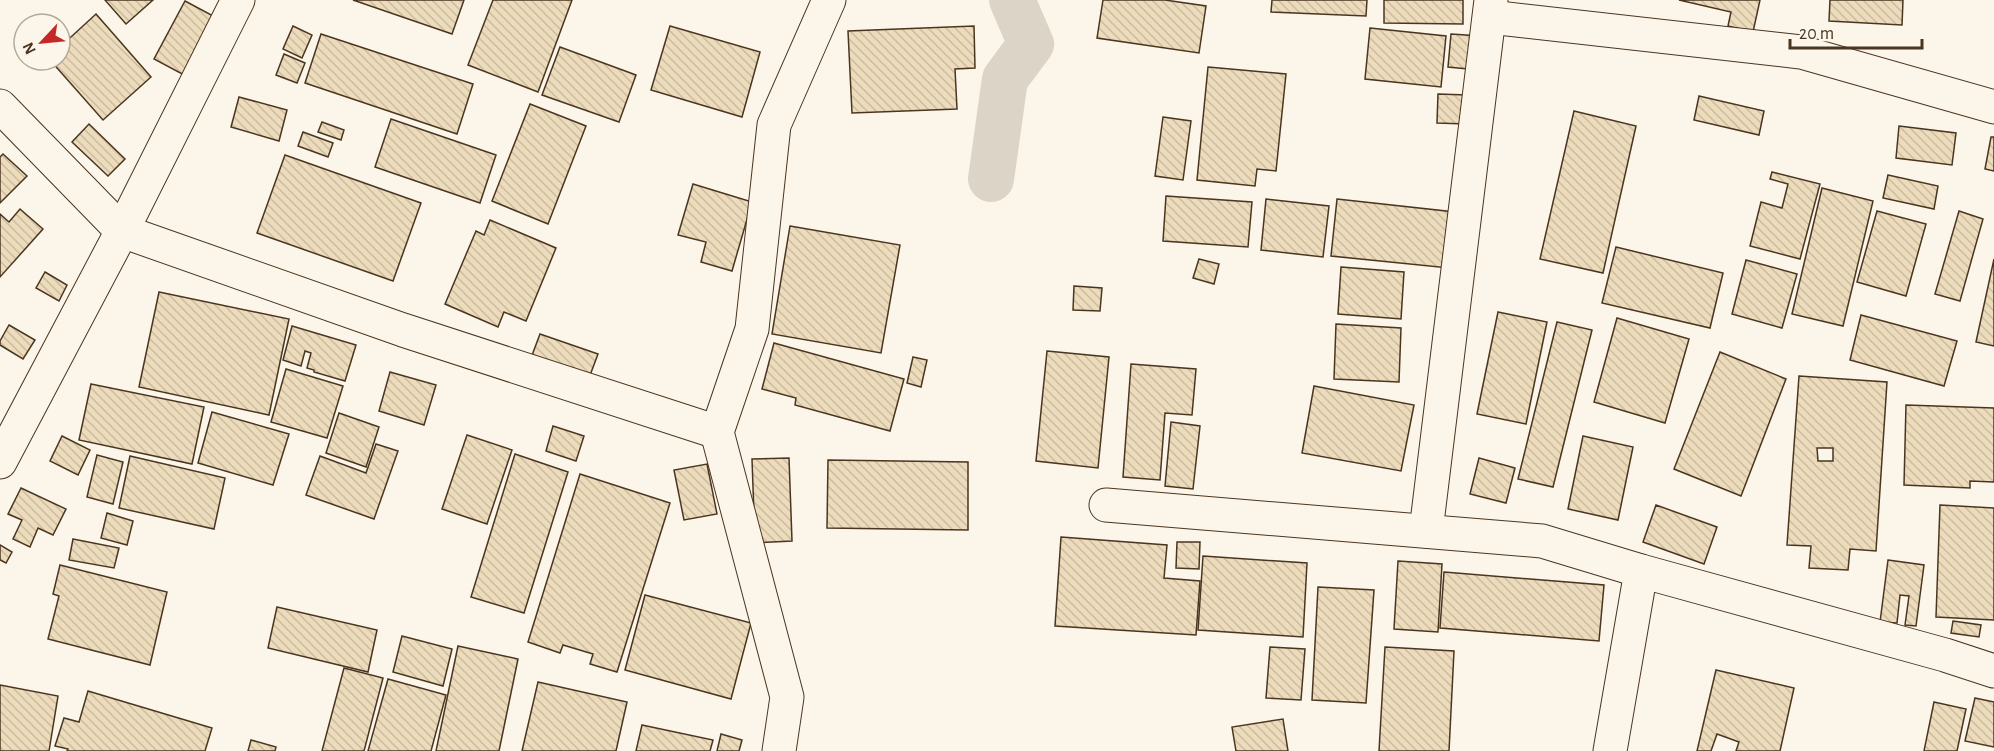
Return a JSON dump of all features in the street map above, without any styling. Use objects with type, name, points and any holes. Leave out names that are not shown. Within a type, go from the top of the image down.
[{"type":"street","points":[[0,462],[122,231],[238,0]]},
{"type":"street","points":[[779,751],[787,697],[717,432],[752,329],[774,125],[829,0]]},
{"type":"street","points":[[1426,531],[1491,8],[1801,52],[1994,107]]},
{"type":"street","points":[[0,105],[122,231],[403,330],[717,432]]},
{"type":"street","points":[[1106,505],[1542,541],[1641,571],[1945,655],[1994,671]]},
{"type":"street","points":[[1610,751],[1641,571]]},
{"type":"building","points":[[105,0],[153,0],[126,24]]},
{"type":"building","points":[[353,0],[464,0],[452,34]]},
{"type":"building","points":[[493,0],[572,0],[538,92],[468,65]]},
{"type":"building","points":[[1103,0],[1165,0],[1206,6],[1199,53],[1097,38]]},
{"type":"building","points":[[1272,0],[1367,0],[1366,16],[1271,12]]},
{"type":"building","points":[[1384,0],[1463,0],[1463,24],[1384,23]]},
{"type":"building","points":[[1679,0],[1760,0],[1753,32],[1728,26],[1731,12]]},
{"type":"building","points":[[1830,0],[1903,0],[1902,25],[1829,21]]},
{"type":"building","points":[[185,1],[217,18],[186,76],[154,59]]},
{"type":"building","points":[[96,14],[151,77],[103,120],[61,72],[72,72],[72,36]]},
{"type":"building","points":[[293,26],[312,35],[302,58],[283,49]]},
{"type":"building","points":[[670,26],[760,52],[742,117],[651,90]]},
{"type":"building","points":[[974,26],[975,68],[955,69],[957,109],[852,113],[848,31]]},
{"type":"building","points":[[1370,28],[1446,36],[1441,87],[1365,79]]},
{"type":"building","points":[[321,34],[473,84],[457,134],[305,83]]},
{"type":"building","points":[[1451,34],[1480,36],[1478,70],[1448,67]]},
{"type":"building","points":[[560,47],[636,75],[619,122],[542,95]]},
{"type":"building","points":[[284,54],[305,63],[297,83],[276,75]]},
{"type":"building","points":[[1208,67],[1286,74],[1276,171],[1257,169],[1255,186],[1197,180]]},
{"type":"building","points":[[1438,94],[1467,95],[1466,124],[1437,123]]},
{"type":"building","points":[[1699,96],[1764,111],[1759,135],[1694,120]]},
{"type":"building","points":[[239,97],[287,110],[279,141],[231,127]]},
{"type":"building","points":[[530,104],[586,126],[548,224],[492,201]]},
{"type":"building","points":[[1574,111],[1636,126],[1603,273],[1540,259]]},
{"type":"building","points":[[1163,117],[1191,121],[1183,180],[1155,176]]},
{"type":"building","points":[[391,119],[496,155],[480,203],[375,167]]},
{"type":"building","points":[[322,122],[344,130],[341,140],[318,132]]},
{"type":"building","points":[[89,124],[125,159],[108,176],[72,142]]},
{"type":"building","points":[[1899,126],[1956,133],[1952,165],[1896,158]]},
{"type":"building","points":[[303,132],[333,143],[328,157],[298,146]]},
{"type":"building","points":[[1991,137],[1994,137],[1994,171],[1985,169]]},
{"type":"building","points":[[3,154],[27,176],[0,203],[0,157]]},
{"type":"building","points":[[285,155],[421,203],[393,281],[257,233]]},
{"type":"building","points":[[1772,172],[1820,184],[1800,259],[1750,246],[1761,202],[1782,208],[1788,184],[1770,179]]},
{"type":"building","points":[[1888,175],[1938,186],[1934,209],[1883,198]]},
{"type":"building","points":[[693,184],[752,202],[732,271],[701,262],[706,242],[678,235]]},
{"type":"building","points":[[1822,188],[1873,201],[1843,326],[1792,314]]},
{"type":"building","points":[[1166,196],[1252,202],[1248,247],[1163,241]]},
{"type":"building","points":[[1266,199],[1329,206],[1323,257],[1261,250]]},
{"type":"building","points":[[1337,199],[1455,212],[1449,268],[1331,256]]},
{"type":"building","points":[[20,209],[43,229],[0,277],[0,214],[9,222]]},
{"type":"building","points":[[1877,211],[1926,224],[1906,296],[1857,282]]},
{"type":"building","points":[[1959,211],[1983,219],[1960,301],[1935,294]]},
{"type":"building","points":[[490,220],[556,248],[526,321],[504,312],[498,327],[445,304],[476,231],[484,235]]},
{"type":"building","points":[[790,226],[900,245],[881,353],[772,334]]},
{"type":"building","points":[[1616,247],[1723,273],[1710,328],[1602,303]]},
{"type":"building","points":[[1199,259],[1219,264],[1214,284],[1193,278]]},
{"type":"building","points":[[1994,259],[1994,346],[1976,342]]},
{"type":"building","points":[[1746,260],[1797,274],[1782,328],[1732,314]]},
{"type":"building","points":[[1341,267],[1404,272],[1401,319],[1338,314]]},
{"type":"building","points":[[45,272],[67,285],[59,301],[36,288]]},
{"type":"building","points":[[1074,286],[1102,288],[1100,311],[1073,310]]},
{"type":"building","points":[[159,292],[289,319],[269,415],[139,387]]},
{"type":"building","points":[[1498,312],[1547,322],[1526,424],[1477,414]]},
{"type":"building","points":[[1861,315],[1957,341],[1944,386],[1850,360]]},
{"type":"building","points":[[1617,318],[1689,339],[1665,423],[1594,402]]},
{"type":"building","points":[[1557,322],[1592,330],[1553,487],[1518,479]]},
{"type":"building","points":[[1336,324],[1401,328],[1399,382],[1334,379]]},
{"type":"building","points":[[9,325],[35,340],[23,359],[0,345]]},
{"type":"building","points":[[292,326],[356,345],[345,381],[307,368],[311,353],[305,351],[301,366],[283,360]]},
{"type":"building","points":[[540,334],[598,354],[589,378],[531,358]]},
{"type":"building","points":[[774,343],[904,379],[890,431],[795,405],[796,398],[762,389]]},
{"type":"building","points":[[1047,351],[1109,357],[1098,468],[1036,461]]},
{"type":"building","points":[[1720,352],[1786,379],[1741,496],[1674,469]]},
{"type":"building","points":[[913,357],[927,360],[921,387],[907,383]]},
{"type":"building","points":[[1131,364],[1196,369],[1192,415],[1165,413],[1160,480],[1123,477]]},
{"type":"building","points":[[286,369],[343,386],[327,438],[271,422]]},
{"type":"building","points":[[390,372],[436,385],[424,425],[379,411]]},
{"type":"building","points":[[1799,376],[1887,382],[1876,551],[1850,549],[1848,570],[1809,568],[1811,546],[1787,545]],"holes":[[[1817,448],[1833,448],[1833,461],[1818,461]]]},
{"type":"building","points":[[91,384],[204,407],[192,464],[79,440]]},
{"type":"building","points":[[1314,386],[1414,405],[1401,471],[1302,453]]},
{"type":"building","points":[[1906,405],[1994,408],[1994,482],[1970,481],[1970,488],[1904,485]]},
{"type":"building","points":[[212,412],[289,434],[273,485],[198,463]]},
{"type":"building","points":[[339,413],[379,427],[366,467],[326,453]]},
{"type":"building","points":[[1171,422],[1200,426],[1193,489],[1165,486]]},
{"type":"building","points":[[553,426],[584,436],[576,461],[546,451]]},
{"type":"building","points":[[467,435],[512,450],[487,524],[442,509]]},
{"type":"building","points":[[62,436],[90,450],[78,475],[50,461]]},
{"type":"building","points":[[1583,436],[1633,447],[1618,520],[1568,509]]},
{"type":"building","points":[[376,444],[398,451],[374,519],[306,495],[320,456],[366,473]]},
{"type":"building","points":[[515,454],[568,472],[524,613],[471,597]]},
{"type":"building","points":[[97,455],[123,462],[113,504],[87,497]]},
{"type":"building","points":[[130,456],[225,478],[214,529],[119,508]]},
{"type":"building","points":[[789,458],[792,541],[755,543],[752,459]]},
{"type":"building","points":[[1479,458],[1515,468],[1506,503],[1470,494]]},
{"type":"building","points":[[828,460],[968,462],[968,530],[827,528]]},
{"type":"building","points":[[707,464],[717,514],[684,520],[674,470]]},
{"type":"building","points":[[580,474],[670,503],[617,672],[590,664],[593,654],[563,645],[560,653],[528,642]]},
{"type":"building","points":[[21,488],[66,509],[53,535],[38,528],[30,547],[13,539],[22,520],[8,514]]},
{"type":"building","points":[[1656,505],[1717,527],[1704,564],[1643,542]]},
{"type":"building","points":[[1940,505],[1994,508],[1994,620],[1936,617]]},
{"type":"building","points":[[107,513],[133,521],[127,545],[101,538]]},
{"type":"building","points":[[1061,537],[1167,545],[1164,578],[1200,581],[1196,635],[1055,626]]},
{"type":"building","points":[[73,539],[119,548],[114,568],[69,560]]},
{"type":"building","points":[[1177,542],[1200,542],[1199,569],[1176,568]]},
{"type":"building","points":[[0,545],[12,552],[6,563],[0,560]]},
{"type":"building","points":[[1203,556],[1307,563],[1303,637],[1198,630]]},
{"type":"building","points":[[1888,560],[1924,565],[1916,626],[1905,625],[1909,596],[1900,595],[1897,623],[1880,622]]},
{"type":"building","points":[[1398,561],[1442,564],[1438,632],[1394,629]]},
{"type":"building","points":[[60,565],[167,592],[150,665],[48,639],[59,596],[53,594]]},
{"type":"building","points":[[1444,572],[1604,585],[1599,641],[1440,628]]},
{"type":"building","points":[[1318,587],[1374,590],[1366,703],[1312,700]]},
{"type":"building","points":[[645,595],[751,623],[731,699],[625,670]]},
{"type":"building","points":[[277,607],[377,630],[368,672],[268,648]]},
{"type":"building","points":[[1953,621],[1981,625],[1979,637],[1951,633]]},
{"type":"building","points":[[402,636],[452,649],[443,686],[393,672]]},
{"type":"building","points":[[458,646],[518,659],[499,751],[436,751]]},
{"type":"building","points":[[1270,647],[1305,649],[1301,700],[1266,698]]},
{"type":"building","points":[[1385,647],[1454,651],[1449,751],[1379,751]]},
{"type":"building","points":[[344,668],[383,678],[364,751],[322,751]]},
{"type":"building","points":[[1716,670],[1794,688],[1780,751],[1736,751],[1739,742],[1717,734],[1711,751],[1697,751]]},
{"type":"building","points":[[388,679],[446,695],[431,751],[368,751]]},
{"type":"building","points":[[538,682],[627,702],[616,751],[522,751]]},
{"type":"building","points":[[0,685],[58,696],[49,751],[0,751]]},
{"type":"building","points":[[88,691],[212,728],[205,751],[67,751],[68,749],[55,746],[64,718],[79,722]]},
{"type":"building","points":[[1975,698],[1994,702],[1994,747],[1965,741]]},
{"type":"building","points":[[1934,702],[1966,709],[1957,751],[1924,751]]},
{"type":"building","points":[[1283,719],[1288,751],[1236,751],[1232,727]]},
{"type":"building","points":[[642,725],[713,740],[710,751],[636,751]]},
{"type":"building","points":[[721,734],[742,740],[739,751],[717,751]]},
{"type":"building","points":[[251,740],[276,747],[275,751],[248,751]]},
{"type":"waterway","points":[[991,179],[1005,79],[1031,44],[1012,0]]}]
